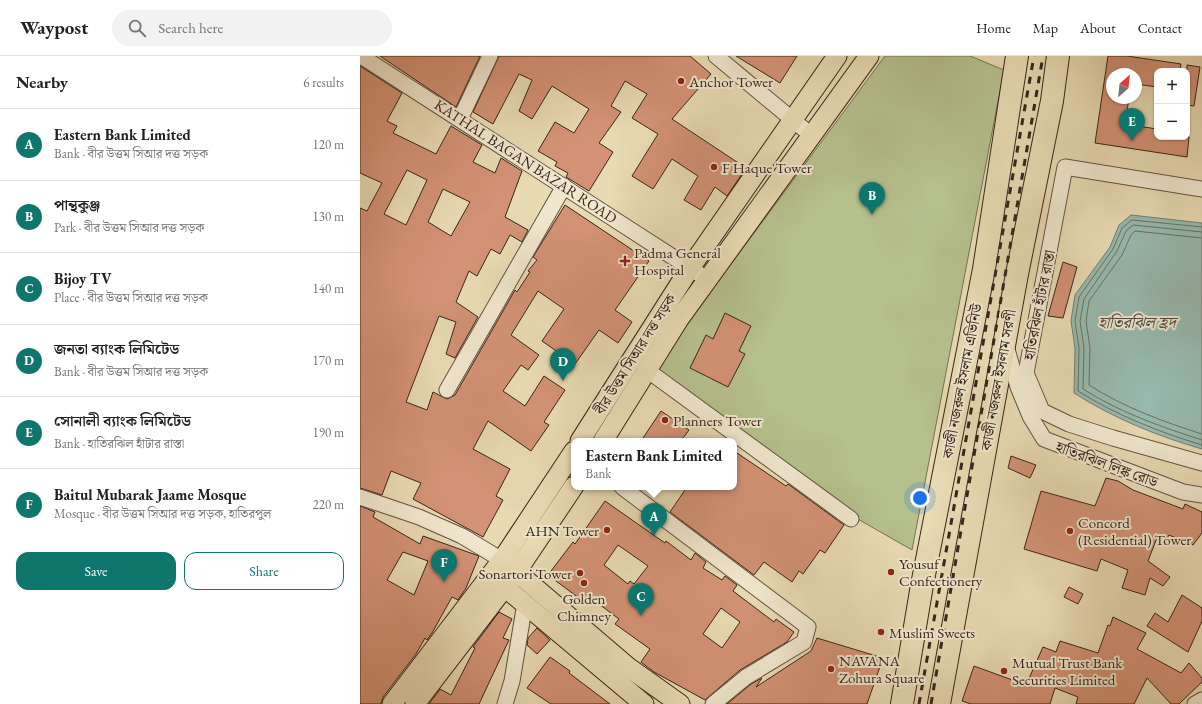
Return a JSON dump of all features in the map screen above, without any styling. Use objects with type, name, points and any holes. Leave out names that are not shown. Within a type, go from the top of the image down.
[{"type":"highway","name":"কাজী নজরুল ইসলাম এভিনিউ","points":[[902,704],[922,585],[984,269],[1017,56]]},
{"type":"highway","name":"কাজী নজরুল ইসলাম সরণী","points":[[939,704],[1017,274],[1052,101],[1058,56]]},
{"type":"main road","name":"বীর উত্তম সিআর দত্ত সড়ক","points":[[582,438],[690,268],[837,56]]},
{"type":"main road","name":"বীর উত্তম সিআর দত্ত সড়ক","points":[[605,438],[679,319],[869,56]]},
{"type":"main road","points":[[415,704],[509,565],[571,456]]},
{"type":"main road","points":[[509,565],[571,490]]},
{"type":"main road","points":[[509,565],[628,667],[680,704]]},
{"type":"main road","points":[[498,581],[644,704]]},
{"type":"main road","points":[[392,704],[498,581]]},
{"type":"street","name":"KATHAL BAGAN BAZAR ROAD","points":[[361,56],[690,268]]},
{"type":"street","points":[[460,119],[490,56]]},
{"type":"street","points":[[716,56],[811,135]]},
{"type":"street","name":"হাতিরঝিল হাঁটার রাস্তা","points":[[1202,189],[1065,167],[1026,373],[1042,411],[1069,424],[1202,463]]},
{"type":"street","points":[[447,390],[564,186]]},
{"type":"street","points":[[690,268],[707,279]]},
{"type":"street","name":"হাতিরঝিল লিঙ্ক রোড","points":[[1005,343],[1018,387],[1030,416],[1044,439],[1183,492],[1202,495]]},
{"type":"street","points":[[647,370],[851,519]]},
{"type":"street","points":[[626,490],[808,627],[804,642],[746,677],[712,704]]},
{"type":"street","points":[[360,497],[419,517],[462,536],[509,565]]},
{"type":"street","points":[[505,704],[512,680],[525,603]]},
{"type":"street","points":[[1195,704],[1202,700]]},
{"type":"green space","points":[[885,56],[970,56],[1004,70],[912,550],[821,498],[737,442],[737,438],[732,438],[672,398],[660,386],[654,376],[660,360]]},
{"type":"water","name":"হাতিরঝিল হ্রদ","points":[[1131,215],[1202,223],[1202,449],[1136,426],[1074,393],[1075,348],[1071,321],[1075,295],[1110,247],[1119,225]]},
{"type":"building","points":[[380,56],[480,56],[456,107]]},
{"type":"building","points":[[499,56],[690,56],[711,74],[672,119],[746,168],[727,196],[715,187],[701,210],[684,200],[698,176],[672,159],[653,189],[632,176],[658,134],[632,118],[647,94],[625,81],[611,106],[621,112],[599,143],[613,152],[589,191],[566,177],[568,173],[555,166],[557,162],[538,151],[555,122],[574,133],[589,109],[552,86],[532,119],[519,111],[532,80],[519,74],[493,124],[473,112]]},
{"type":"building","points":[[736,56],[797,56],[780,83]]},
{"type":"building","points":[[1108,56],[1127,56],[1181,64],[1180,68],[1154,68],[1154,87],[1142,85],[1142,68],[1106,68]]},
{"type":"building","points":[[1187,65],[1200,67],[1194,106],[1190,105],[1190,68],[1187,68]]},
{"type":"building","points":[[360,66],[402,93],[387,121],[397,126],[393,133],[436,154],[451,126],[482,145],[473,162],[495,173],[501,158],[522,171],[505,217],[528,230],[522,242],[510,235],[500,254],[491,249],[477,276],[469,271],[456,302],[478,317],[455,358],[446,354],[456,322],[439,316],[406,402],[427,410],[433,392],[447,399],[455,395],[515,290],[517,292],[530,272],[528,271],[537,260],[533,257],[565,205],[649,261],[615,310],[632,322],[618,343],[599,330],[575,364],[542,341],[564,309],[538,291],[511,335],[539,355],[528,370],[521,365],[503,391],[525,406],[544,376],[565,390],[544,422],[549,425],[531,451],[488,421],[473,449],[510,469],[496,496],[503,500],[483,537],[413,499],[421,483],[391,471],[382,495],[360,488],[360,208],[367,211],[382,183],[360,173]],"holes":[[[407,170],[427,180],[406,225],[384,214]],[[443,189],[470,202],[451,236],[428,222]]]},
{"type":"building","points":[[1106,69],[1106,104],[1128,104],[1125,124],[1154,129],[1154,140],[1189,140],[1187,157],[1095,143]]},
{"type":"building","points":[[1063,262],[1077,267],[1063,318],[1048,316]]},
{"type":"building","points":[[725,313],[751,326],[739,351],[745,354],[728,387],[690,368],[706,335],[713,339]]},
{"type":"building","name":"Planners Tower","points":[[661,411],[689,430],[683,438],[643,438]]},
{"type":"building","points":[[737,453],[786,486],[788,484],[844,525],[825,553],[820,550],[803,574],[799,571],[792,582],[764,562],[754,575],[670,512],[685,490],[737,490]]},
{"type":"building","points":[[1011,456],[1036,465],[1030,478],[1008,468]]},
{"type":"building","points":[[1106,478],[1118,481],[1133,490],[1183,509],[1185,504],[1202,512],[1202,533],[1193,545],[1169,535],[1167,538],[1158,535],[1148,561],[1170,577],[1163,586],[1150,578],[1145,595],[1122,588],[1128,570],[1101,559],[1097,571],[1024,549],[1041,491],[1095,506]]},
{"type":"building","points":[[605,501],[665,543],[666,541],[691,560],[695,553],[706,562],[703,568],[722,580],[725,576],[737,585],[733,591],[774,622],[776,619],[794,632],[787,642],[740,670],[705,700],[654,672],[641,662],[650,649],[615,624],[619,619],[591,598],[587,604],[548,575],[573,542],[575,544]],"holes":[[[618,545],[648,566],[634,584],[630,581],[628,584],[604,565]],[[721,608],[740,622],[722,648],[703,634]]]},
{"type":"building","points":[[360,506],[375,512],[373,517],[420,544],[423,536],[479,556],[466,588],[458,600],[452,597],[432,633],[427,640],[425,638],[416,654],[383,697],[381,704],[360,704]],"holes":[[[403,552],[428,561],[414,595],[387,580]]]},
{"type":"building","points":[[1069,587],[1083,594],[1078,604],[1064,597]]},
{"type":"building","points":[[1182,595],[1202,608],[1202,621],[1188,652],[1147,626],[1155,613],[1168,622]]},
{"type":"building","points":[[499,612],[512,619],[503,638],[509,640],[479,704],[429,704],[440,689],[451,695],[475,648],[473,647]]},
{"type":"building","points":[[1113,617],[1146,633],[1137,649],[1181,673],[1189,663],[1202,678],[1202,682],[1179,704],[1171,704],[1147,678],[1134,704],[1076,704],[1078,697],[1055,688],[1050,704],[971,704],[962,701],[974,666],[1026,685],[1043,647],[1056,652],[1060,641],[1098,653],[1108,625],[1110,626]]},
{"type":"building","points":[[537,628],[550,640],[537,654],[527,645],[528,638]]},
{"type":"building","name":"NAVANA Zohura Square","points":[[817,638],[883,658],[867,704],[727,704],[751,684],[762,678],[756,687],[811,651]]},
{"type":"building","points":[[550,657],[570,671],[569,673],[610,704],[551,704],[527,688]]},
{"type":"railway","points":[[919,704],[1034,56]]},
{"type":"railway","points":[[931,704],[1043,56]]},
{"type":"place","name":"Anchor Tower","points":[[681,81]]},
{"type":"place","name":"সোনালী ব্যাংক লিমিটেড","points":[[1132,141]]},
{"type":"place","name":"F Haque Tower","points":[[714,167]]},
{"type":"place","name":"পান্থকুঞ্জ","points":[[872,215]]},
{"type":"place","name":"Padma General Hospital","points":[[625,261]]},
{"type":"place","name":"জনতা ব্যাংক লিমিটেড","points":[[563,381]]},
{"type":"place","name":"Planners Tower","points":[[665,420]]},
{"type":"place","name":"AHN Tower","points":[[607,530]]},
{"type":"place","name":"Concord (Residential) Tower","points":[[1070,531]]},
{"type":"place","name":"Eastern Bank Limited","points":[[654,536]]},
{"type":"place","name":"Yousuf Confectionery","points":[[891,572]]},
{"type":"place","name":"Sonartori Tower","points":[[580,573]]},
{"type":"place","name":"Baitul Mubarak Jaame Mosque","points":[[444,582]]},
{"type":"place","name":"Golden Chimney","points":[[584,583]]},
{"type":"place","name":"Bijoy TV","points":[[641,616]]},
{"type":"place","name":"Muslim Sweets","points":[[881,632]]},
{"type":"place","name":"NAVANA Zohura Square","points":[[831,669]]},
{"type":"place","name":"Mutual Trust Bank Securities Limited","points":[[1004,671]]}]
